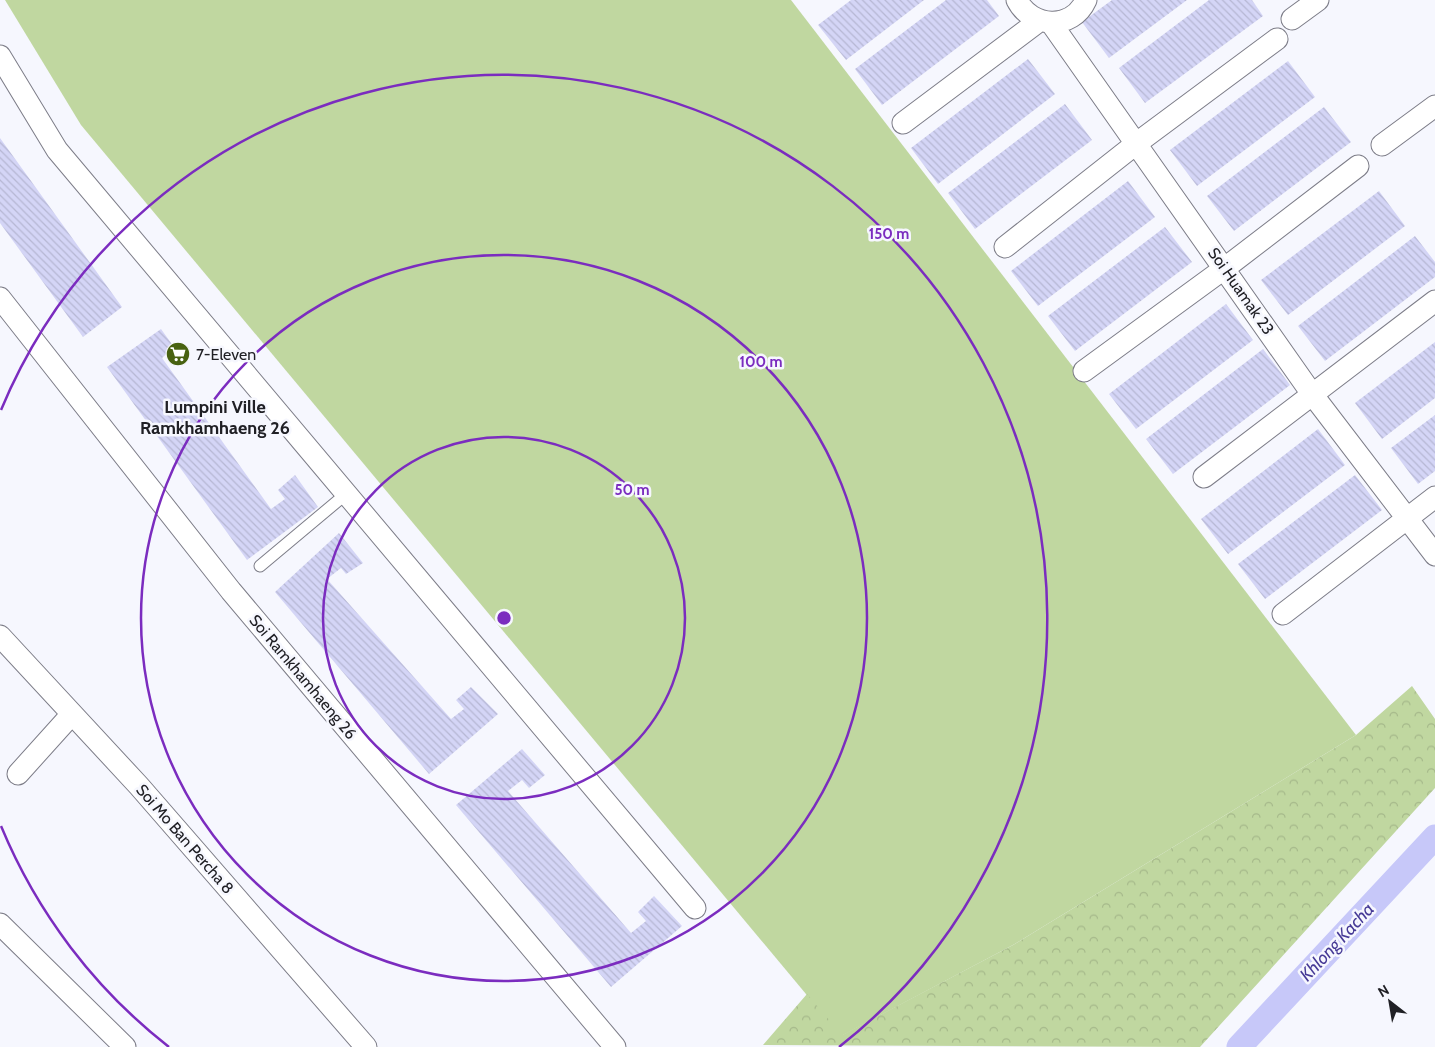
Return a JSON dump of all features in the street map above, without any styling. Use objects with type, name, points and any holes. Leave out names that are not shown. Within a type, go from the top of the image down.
[{"type":"street","name":"Soi Huamak 23","points":[[1017,0],[1029,16],[1045,22],[1137,143],[1312,394],[1435,556]]},
{"type":"street","points":[[902,123],[1045,22],[1063,21],[1074,15],[1086,0]]},
{"type":"street","points":[[1292,19],[1318,0]]},
{"type":"street","points":[[1005,247],[1137,143],[1278,39]]},
{"type":"street","points":[[0,56],[57,150],[695,908]]},
{"type":"street","points":[[1382,145],[1435,106]]},
{"type":"street","points":[[1084,372],[1225,268],[1358,166]]},
{"type":"street","name":"Soi Ramkhamhaeng 26","points":[[0,298],[231,591],[616,1047]]},
{"type":"street","points":[[1204,477],[1435,301]]},
{"type":"street","points":[[1283,614],[1435,497]]},
{"type":"street","name":"Soi Mo Ban Percha 8","points":[[0,636],[139,786],[366,1047]]},
{"type":"street","points":[[18,774],[72,714]]},
{"type":"street","points":[[0,924],[125,1047]]},
{"type":"lane","points":[[260,566],[346,494]]},
{"type":"green space","points":[[5,0],[791,0],[1356,735],[1013,945],[841,1036],[81,125]]},
{"type":"green space","points":[[1412,686],[1435,719],[1435,788],[1200,1047],[763,1045],[807,994],[842,1035],[1013,945],[1356,735]]},
{"type":"building","points":[[851,0],[924,0],[846,60],[818,25]]},
{"type":"building","points":[[946,0],[987,0],[999,16],[882,105],[855,69]]},
{"type":"building","points":[[1112,0],[1187,0],[1109,58],[1082,22]]},
{"type":"building","points":[[1209,0],[1252,0],[1263,16],[1145,103],[1119,68]]},
{"type":"building","points":[[1028,59],[1055,94],[938,184],[911,148]]},
{"type":"building","points":[[1288,61],[1315,97],[1197,186],[1170,150]]},
{"type":"building","points":[[1065,104],[1092,140],[975,229],[948,193]]},
{"type":"building","points":[[1324,107],[1351,142],[1234,231],[1207,196]]},
{"type":"building","points":[[0,138],[122,307],[83,337],[0,223]]},
{"type":"building","points":[[1128,181],[1155,217],[1038,306],[1011,271]]},
{"type":"building","points":[[1379,191],[1405,226],[1288,315],[1261,280]]},
{"type":"building","points":[[1165,227],[1192,262],[1075,351],[1048,316]]},
{"type":"building","points":[[1415,236],[1435,262],[1435,277],[1325,361],[1298,326]]},
{"type":"building","points":[[1226,304],[1253,340],[1136,429],[1109,394]]},
{"type":"building","points":[[161,329],[174,347],[162,358],[271,509],[285,499],[278,490],[295,475],[318,507],[247,560],[107,367]]},
{"type":"building","points":[[1435,342],[1435,398],[1382,439],[1355,403]]},
{"type":"building","points":[[1263,349],[1290,385],[1173,474],[1146,439]]},
{"type":"building","points":[[1435,415],[1435,471],[1418,484],[1391,448]]},
{"type":"building","points":[[1318,429],[1345,465],[1228,554],[1201,519]]},
{"type":"building","points":[[1355,475],[1382,510],[1265,599],[1238,564]]},
{"type":"building","points":[[339,533],[363,563],[346,574],[341,568],[327,579],[451,719],[464,709],[456,700],[471,687],[498,714],[429,774],[275,592]]},
{"type":"building","points":[[522,749],[545,775],[529,788],[522,780],[508,791],[631,933],[646,921],[638,912],[654,896],[682,926],[611,987],[456,805]]},
{"type":"waterway","name":"Khlong Kacha","points":[[1239,1047],[1435,837]]},
{"type":"place","name":"7-Eleven","points":[[178,354]]},
{"type":"district","name":"Lumpini Ville Ramkhamhaeng 26","points":[[215,417]]}]
